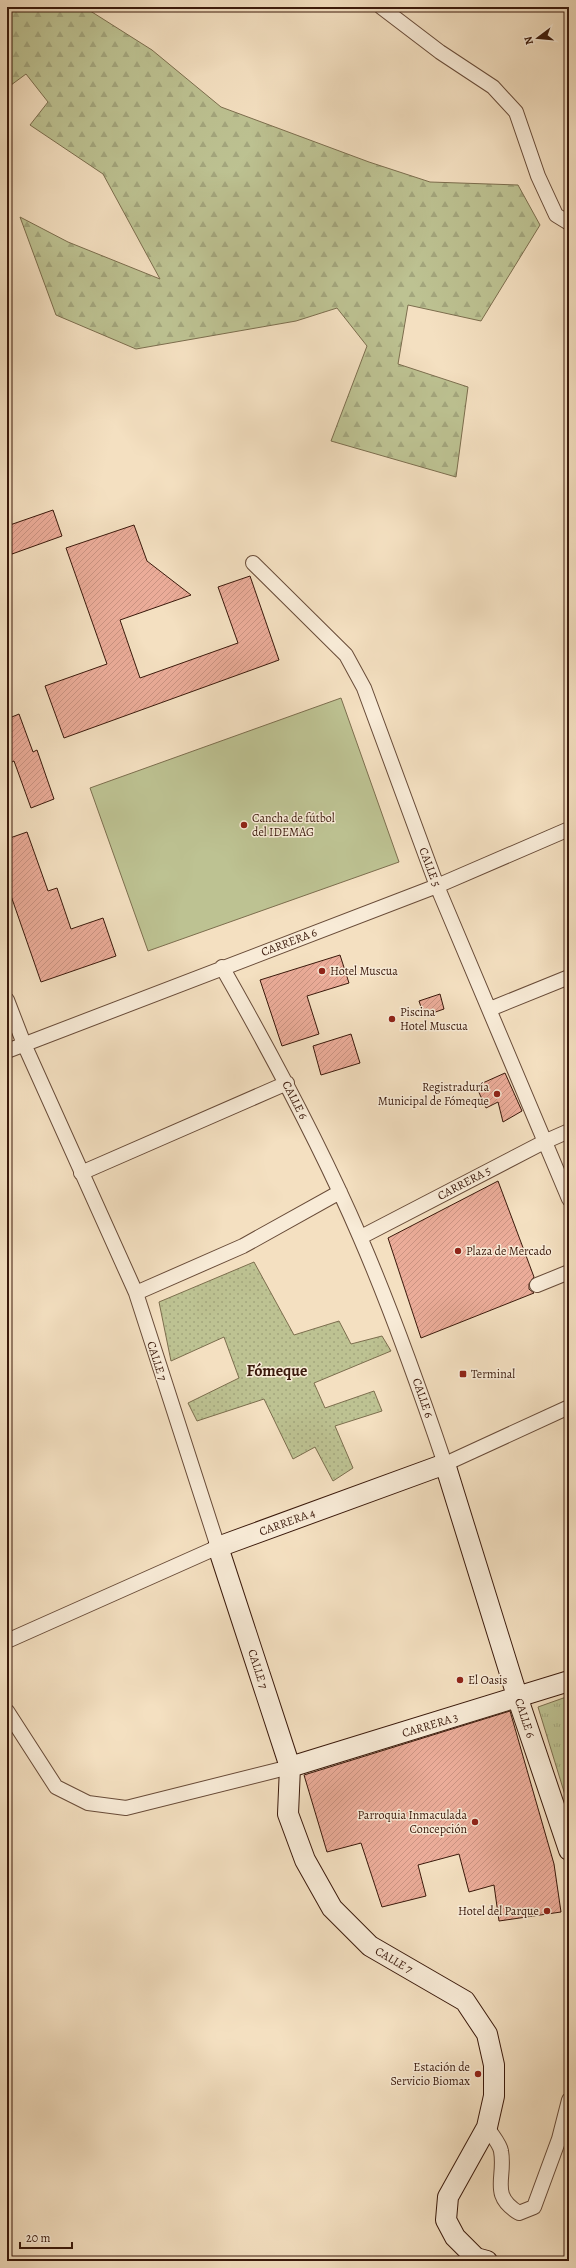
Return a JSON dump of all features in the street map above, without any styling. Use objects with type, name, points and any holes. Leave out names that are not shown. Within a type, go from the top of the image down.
[{"type":"street","points":[[381,7],[440,52],[493,87],[516,112],[538,176],[556,215],[569,223]]},
{"type":"street","name":"CALLE 5","points":[[253,563],[346,655],[364,688],[437,886],[569,1199]]},
{"type":"street","name":"CARRERA 6","points":[[7,1051],[222,967],[437,886],[569,829]]},
{"type":"street","name":"CALLE 6","points":[[222,967],[287,1083],[340,1192],[361,1237],[406,1349],[445,1464],[518,1699],[569,1850]]},
{"type":"street","points":[[490,1009],[569,977]]},
{"type":"street","name":"CALLE 7","points":[[7,1000],[24,1044],[136,1293],[290,1767],[288,1814],[305,1860],[332,1908],[370,1946],[465,2001],[487,2034],[494,2073],[494,2096],[487,2127],[448,2197],[446,2220],[455,2236],[476,2258],[487,2261]]},
{"type":"street","points":[[82,1173],[287,1083]]},
{"type":"street","name":"CARRERA 5","points":[[361,1237],[544,1142],[569,1131]]},
{"type":"street","points":[[136,1293],[243,1246],[340,1192]]},
{"type":"street","points":[[537,1286],[569,1272]]},
{"type":"street","name":"CARRERA 4","points":[[7,1641],[218,1548],[445,1464],[569,1407]]},
{"type":"street","name":"CARRERA 3","points":[[290,1767],[518,1699],[569,1682]]},
{"type":"street","points":[[7,1711],[56,1787],[88,1803],[126,1808],[290,1767]]},
{"type":"street","points":[[487,2127],[501,2151],[500,2187],[502,2197],[509,2207],[519,2213],[534,2207],[564,2138],[569,2100]]},
{"type":"green space","points":[[7,7],[84,7],[152,50],[221,107],[369,162],[430,182],[518,185],[540,225],[481,321],[408,305],[398,364],[468,387],[456,477],[331,441],[367,346],[337,308],[296,321],[136,349],[56,315],[20,217],[68,242],[160,279],[103,174],[30,125],[48,102],[26,74],[7,88]]},
{"type":"green space","name":"Cancha de fútbol del IDEMAG","points":[[341,698],[399,862],[148,951],[90,788]]},
{"type":"green space","points":[[254,1262],[294,1335],[339,1321],[351,1344],[382,1336],[391,1351],[314,1383],[325,1408],[374,1391],[382,1411],[335,1426],[353,1468],[333,1481],[315,1447],[293,1459],[264,1399],[197,1421],[188,1403],[239,1378],[224,1337],[171,1361],[159,1302]]},
{"type":"green space","points":[[569,1696],[569,1808],[538,1707]]},
{"type":"building","points":[[53,510],[62,536],[12,554],[7,541],[7,526]]},
{"type":"building","points":[[134,525],[147,561],[191,595],[120,620],[140,678],[238,643],[218,587],[250,576],[279,660],[64,738],[45,686],[107,664],[66,548]]},
{"type":"building","points":[[19,714],[33,752],[37,750],[54,799],[31,808],[14,761],[10,763],[7,755],[7,719]]},
{"type":"building","points":[[27,832],[48,891],[57,888],[71,929],[103,918],[116,956],[41,982],[10,893],[7,894],[7,839]]},
{"type":"building","points":[[340,955],[349,983],[307,996],[319,1034],[282,1046],[260,980]]},
{"type":"building","points":[[440,994],[444,1009],[424,1016],[419,1001]]},
{"type":"building","points":[[351,1034],[360,1063],[321,1075],[313,1046]]},
{"type":"building","name":"Registraduría Municipal de Fómeque","points":[[505,1073],[522,1111],[503,1122],[498,1102],[486,1108],[476,1086]]},
{"type":"building","name":"Plaza de Mercado","points":[[498,1181],[534,1277],[529,1284],[529,1289],[534,1293],[421,1338],[388,1238]]},
{"type":"building","points":[[510,1711],[554,1864],[561,1912],[499,1921],[494,1885],[469,1892],[459,1854],[418,1865],[426,1896],[382,1907],[361,1843],[327,1852],[304,1775]]},
{"type":"place","name":"Cancha de fútbol del IDEMAG","points":[[244,825]]},
{"type":"place","name":"Hotel Muscua","points":[[322,971]]},
{"type":"place","name":"Piscina Hotel Muscua","points":[[392,1019]]},
{"type":"place","name":"Registraduría Municipal de Fómeque","points":[[497,1094]]},
{"type":"place","name":"Plaza de Mercado","points":[[458,1251]]},
{"type":"place","name":"Terminal","points":[[463,1374]]},
{"type":"place","name":"El Oasis","points":[[460,1680]]},
{"type":"place","name":"Parroquia Inmaculada Concepción","points":[[475,1822]]},
{"type":"place","name":"Hotel del Parque","points":[[547,1911]]},
{"type":"place","name":"Estación de Servicio Biomax","points":[[478,2074]]},
{"type":"district","name":"Fómeque","points":[[277,1370]]}]
